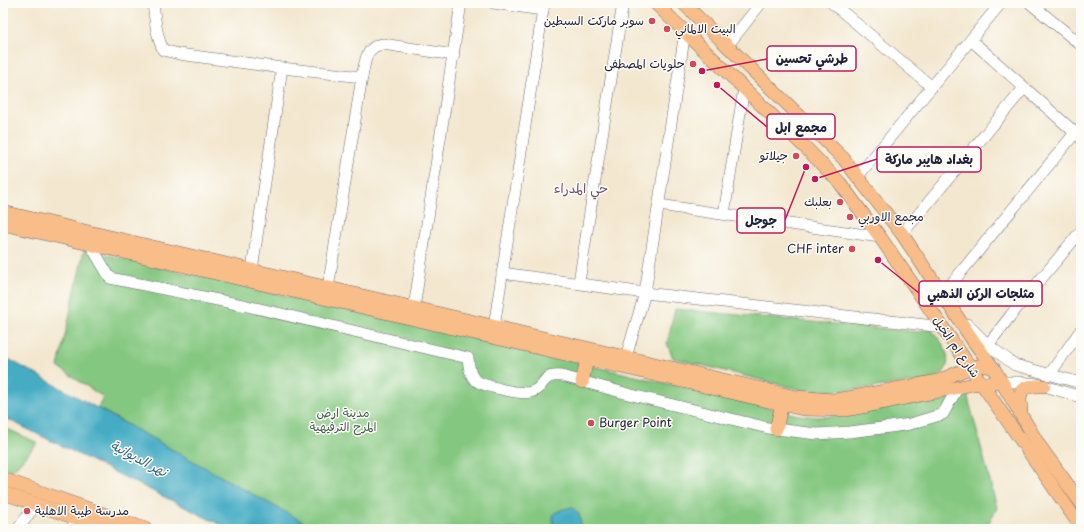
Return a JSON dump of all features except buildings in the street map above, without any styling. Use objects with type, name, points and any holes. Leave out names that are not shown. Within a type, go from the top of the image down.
[{"type":"main road","name":"شارع ام الخيل","points":[[655,3],[832,175],[880,237],[1081,527]]},
{"type":"main road","name":"شارع ام الخيل","points":[[683,3],[815,130],[843,158],[858,176],[902,234],[974,342],[994,368],[1039,445],[1081,503]]},
{"type":"main road","points":[[3,212],[780,394],[833,400],[927,384],[944,379],[971,367],[984,365],[994,368]]},
{"type":"main road","points":[[3,224],[782,404],[817,410],[845,410],[962,386],[1002,382]]},
{"type":"main road","points":[[944,379],[949,375],[955,362],[956,352],[953,342]]},
{"type":"main road","points":[[582,382],[587,358]]},
{"type":"main road","points":[[1022,417],[1020,399],[1024,387],[1047,380]]},
{"type":"main road","points":[[962,386],[979,390],[990,397]]},
{"type":"main road","points":[[776,429],[782,404]]},
{"type":"main road","points":[[3,479],[146,529]]},
{"type":"main road","points":[[3,493],[36,504],[74,524],[108,529]]},
{"type":"street","points":[[153,3],[159,42],[163,50],[179,54],[282,68],[362,77]]},
{"type":"street","points":[[414,308],[461,3]]},
{"type":"street","points":[[493,3],[544,6],[494,327]]},
{"type":"street","points":[[580,282],[623,3]]},
{"type":"street","points":[[727,46],[761,3]]},
{"type":"street","points":[[832,3],[932,87]]},
{"type":"street","points":[[1030,3],[1081,45]]},
{"type":"street","points":[[858,176],[970,40],[996,5]]},
{"type":"street","points":[[626,357],[645,293],[685,32]]},
{"type":"street","points":[[943,294],[1078,135],[970,40]]},
{"type":"street","points":[[328,288],[366,56],[371,48],[378,44],[454,54]]},
{"type":"street","points":[[252,270],[282,68]]},
{"type":"street","points":[[724,214],[744,88]]},
{"type":"street","points":[[902,234],[1024,88]]},
{"type":"street","points":[[659,205],[880,237]]},
{"type":"street","points":[[988,345],[1081,231]]},
{"type":"street","points":[[90,244],[110,278],[247,306],[468,358],[469,370],[474,378],[481,383],[526,393],[537,389],[545,379],[551,375],[562,376],[632,395],[776,429],[817,434],[849,432],[910,424],[943,414],[962,386]]},
{"type":"street","points":[[502,273],[580,282],[645,293],[943,327]]},
{"type":"street","points":[[952,309],[988,345],[1015,365],[1081,397]]},
{"type":"street","points":[[1047,380],[1081,330]]},
{"type":"street","points":[[1002,382],[1047,380],[1081,384]]},
{"type":"street","points":[[18,529],[36,504]]},
{"type":"green space","name":"مدينة ارض المرح الترفيهية","points":[[84,250],[581,363],[798,415],[817,417],[838,416],[966,390],[997,508],[985,529],[314,529],[98,408],[103,397],[58,367]]},
{"type":"green space","points":[[675,309],[919,332],[929,327],[944,346],[948,358],[947,364],[944,372],[939,376],[923,382],[847,390],[822,391],[797,389],[673,358],[667,343]]},
{"type":"green space","points":[[3,427],[38,443],[12,471],[3,468]]},
{"type":"water","name":"نهر الديوانية","points":[[3,356],[316,529],[229,529],[3,417]]},
{"type":"water","points":[[572,507],[579,514],[581,524],[578,529],[555,529],[553,527],[553,514],[563,509]]},
{"type":"place","name":"سوبر ماركت السبطين","points":[[652,21]]},
{"type":"place","name":"البيت الالماني","points":[[667,29]]},
{"type":"place","name":"حلويات المصطفى","points":[[693,64]]},
{"type":"place","name":"طرشي تحسين","points":[[702,71]]},
{"type":"place","name":"مجمع ابل","points":[[717,85]]},
{"type":"place","name":"جيلاتو","points":[[796,156]]},
{"type":"place","name":"جوجل","points":[[806,167]]},
{"type":"place","name":"بغداد هايبر ماركة","points":[[815,179]]},
{"type":"place","name":"بعلبك","points":[[840,202]]},
{"type":"place","name":"مجمع الاوربي","points":[[850,217]]},
{"type":"place","name":"CHF inter","points":[[852,249]]},
{"type":"place","name":"مثلجات الركن الذهبي","points":[[878,260]]},
{"type":"place","name":"Burger Point","points":[[591,423]]},
{"type":"place","name":"مدرسة طيبة الاهلية","points":[[27,511]]},
{"type":"district","name":"حي المدراء","points":[[581,188]]}]
